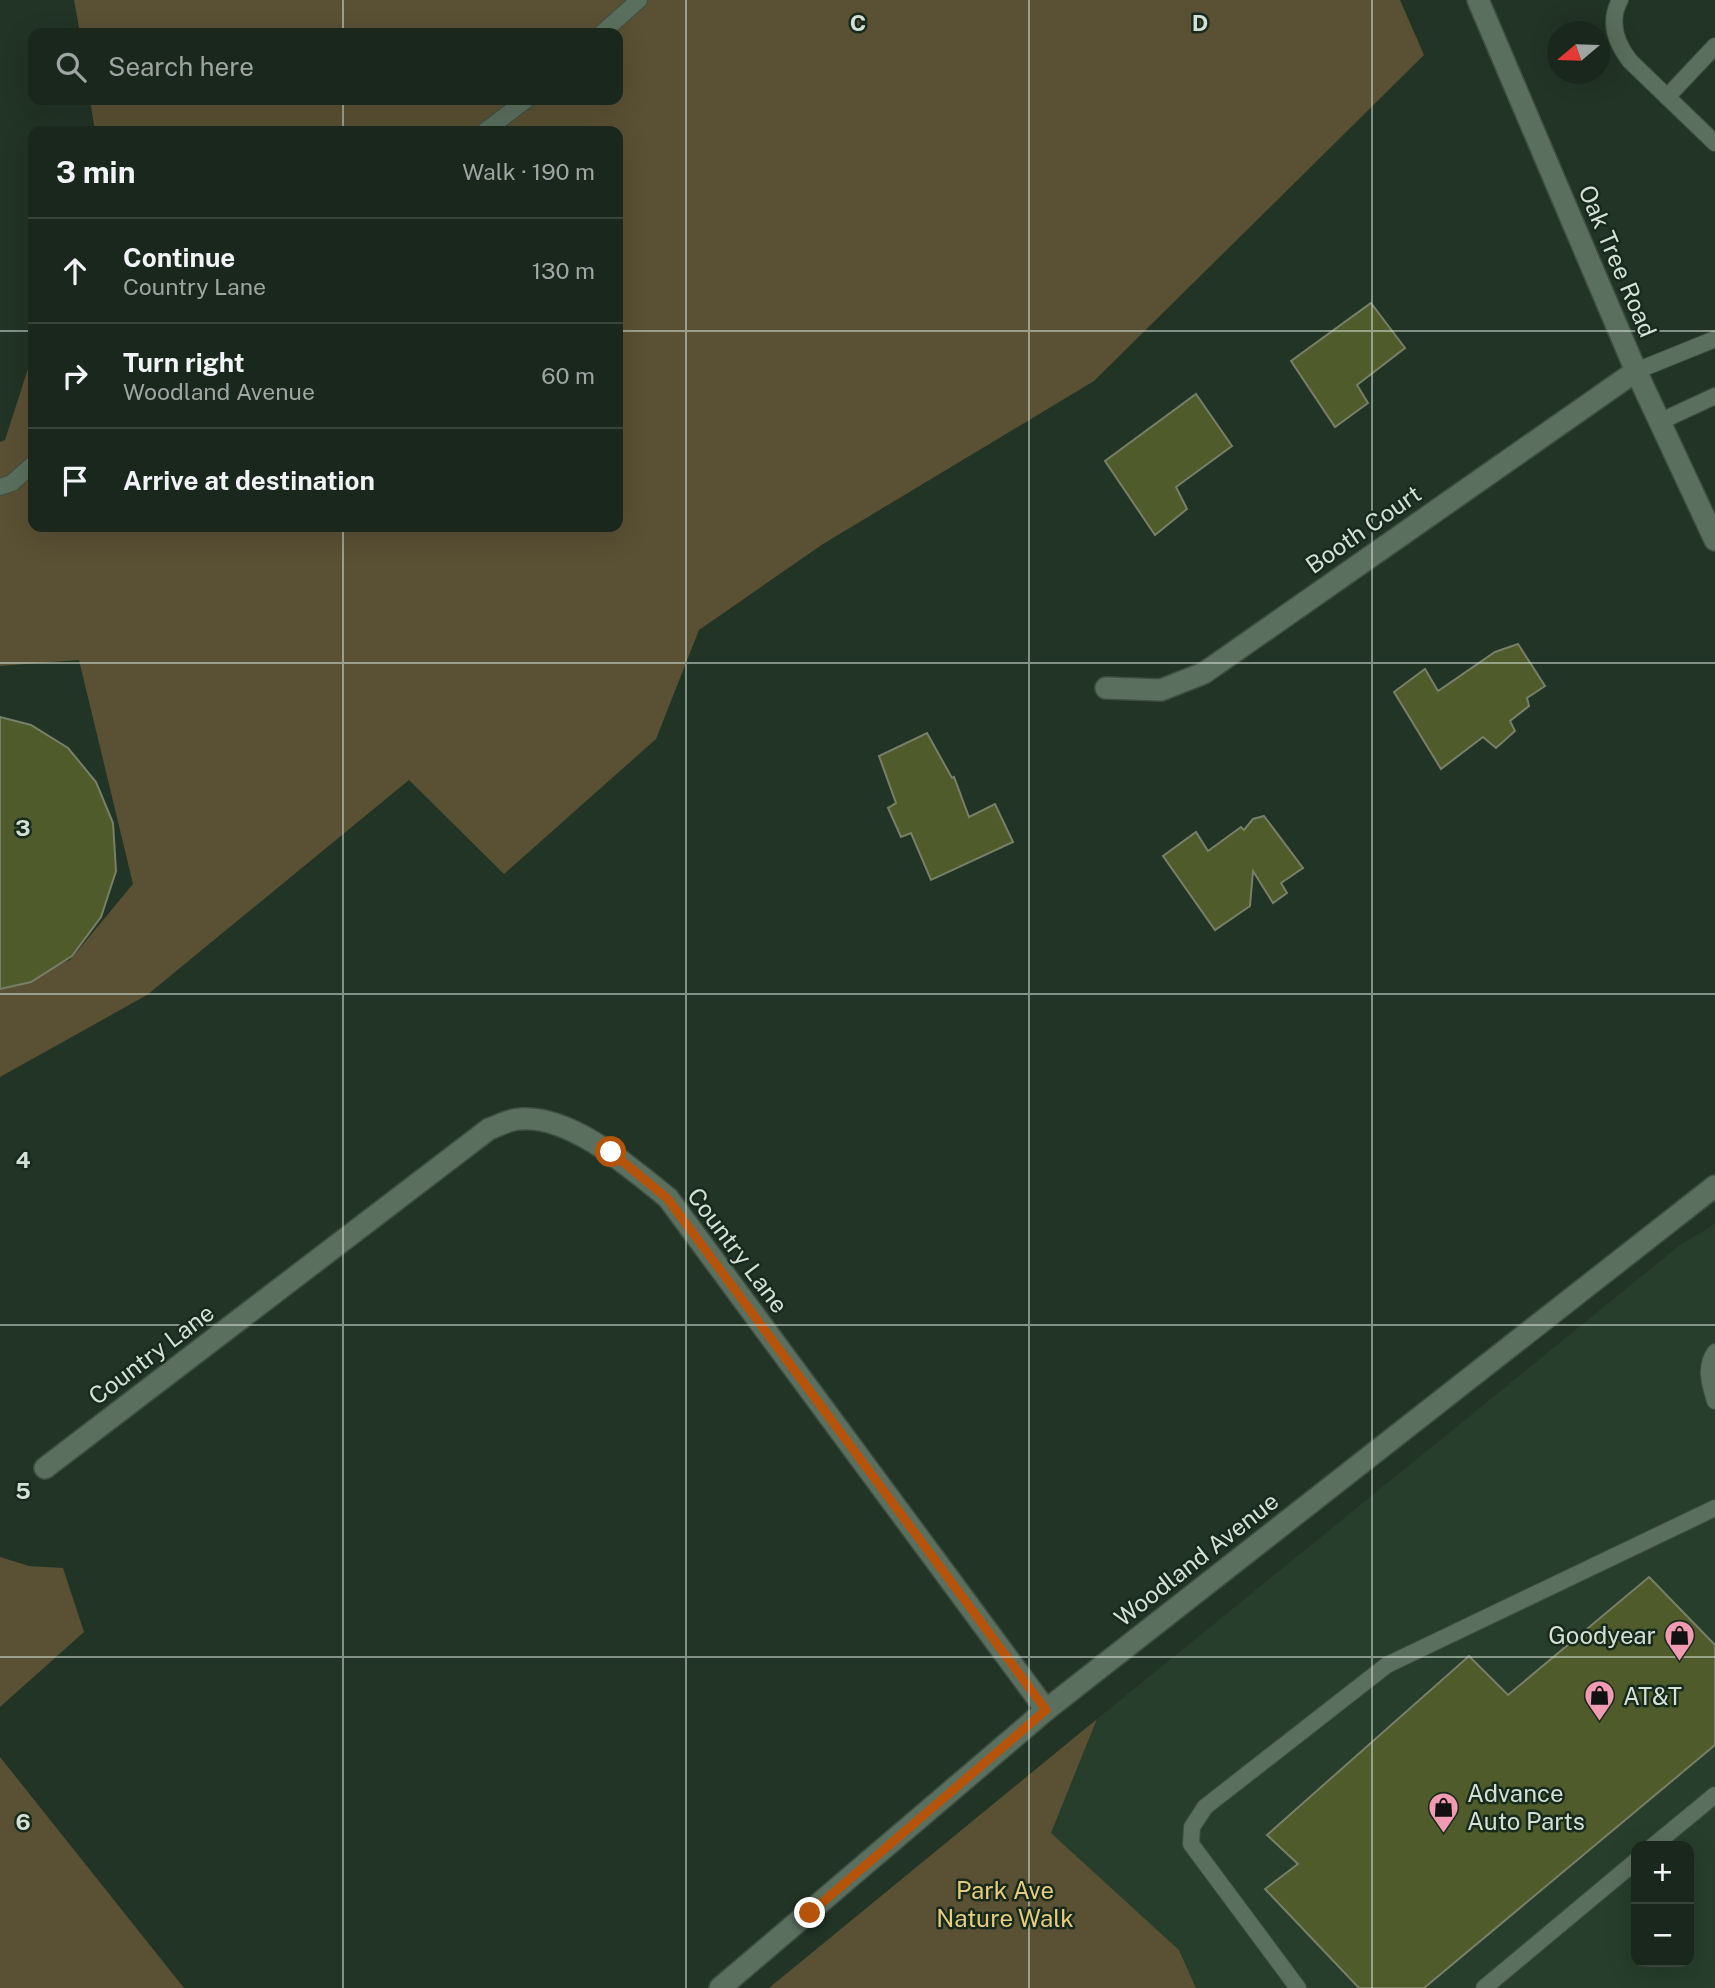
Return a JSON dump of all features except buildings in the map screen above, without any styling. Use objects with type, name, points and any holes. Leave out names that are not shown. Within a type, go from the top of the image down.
[{"type":"street","name":"Oak Tree Road","points":[[1478,0],[1636,371],[1715,540]]},
{"type":"street","name":"Booth Court","points":[[1106,688],[1161,690],[1204,673],[1636,371]]},
{"type":"street","name":"Country Lane","points":[[45,1468],[489,1129],[520,1119],[553,1124],[611,1152],[667,1198],[1046,1710]]},
{"type":"street","name":"Woodland Avenue","points":[[720,1988],[1046,1710],[1715,1186]]},
{"type":"lane","points":[[608,28],[639,0]]},
{"type":"lane","points":[[1620,0],[1613,28],[1618,46],[1715,143]]},
{"type":"lane","points":[[1667,97],[1715,46]]},
{"type":"lane","points":[[492,126],[519,105]]},
{"type":"lane","points":[[1636,371],[1715,339]]},
{"type":"lane","points":[[1659,422],[1715,396]]},
{"type":"lane","points":[[0,487],[12,483],[28,469]]},
{"type":"lane","points":[[1715,1352],[1710,1360],[1708,1378],[1715,1401]]},
{"type":"lane","points":[[1298,1988],[1191,1844],[1192,1827],[1205,1807],[1387,1665],[1715,1508]]},
{"type":"lane","points":[[1659,1841],[1715,1795]]},
{"type":"lane","points":[[1484,1988],[1631,1865]]},
{"type":"shaded area","points":[[1715,1224],[1715,1988],[1196,1988],[1179,1950],[1051,1833],[1097,1719],[1680,1245]]},
{"type":"green space","points":[[74,0],[1400,0],[1424,55],[1094,381],[823,544],[699,630],[656,739],[504,874],[409,780],[147,995],[0,1077],[0,986],[70,960],[133,884],[79,660],[0,666],[0,442],[5,440],[28,369],[28,532],[623,532],[623,126],[94,126],[91,105],[623,105],[623,28],[79,28]]},
{"type":"green space","points":[[0,1557],[29,1566],[63,1568],[84,1632],[0,1707]]},
{"type":"green space","name":"Park Ave Nature Walk","points":[[1097,1719],[1051,1833],[1179,1950],[1196,1988],[769,1988]]},
{"type":"green space","points":[[0,1757],[184,1988],[0,1988]]},
{"type":"place","name":"Goodyear","points":[[1679,1662]]},
{"type":"place","name":"AT&T","points":[[1600,1723]]},
{"type":"place","name":"Advance Auto Parts","points":[[1444,1834]]},
{"type":"route","points":[[611,1152],[667,1198],[1046,1710],[810,1913]]}]
